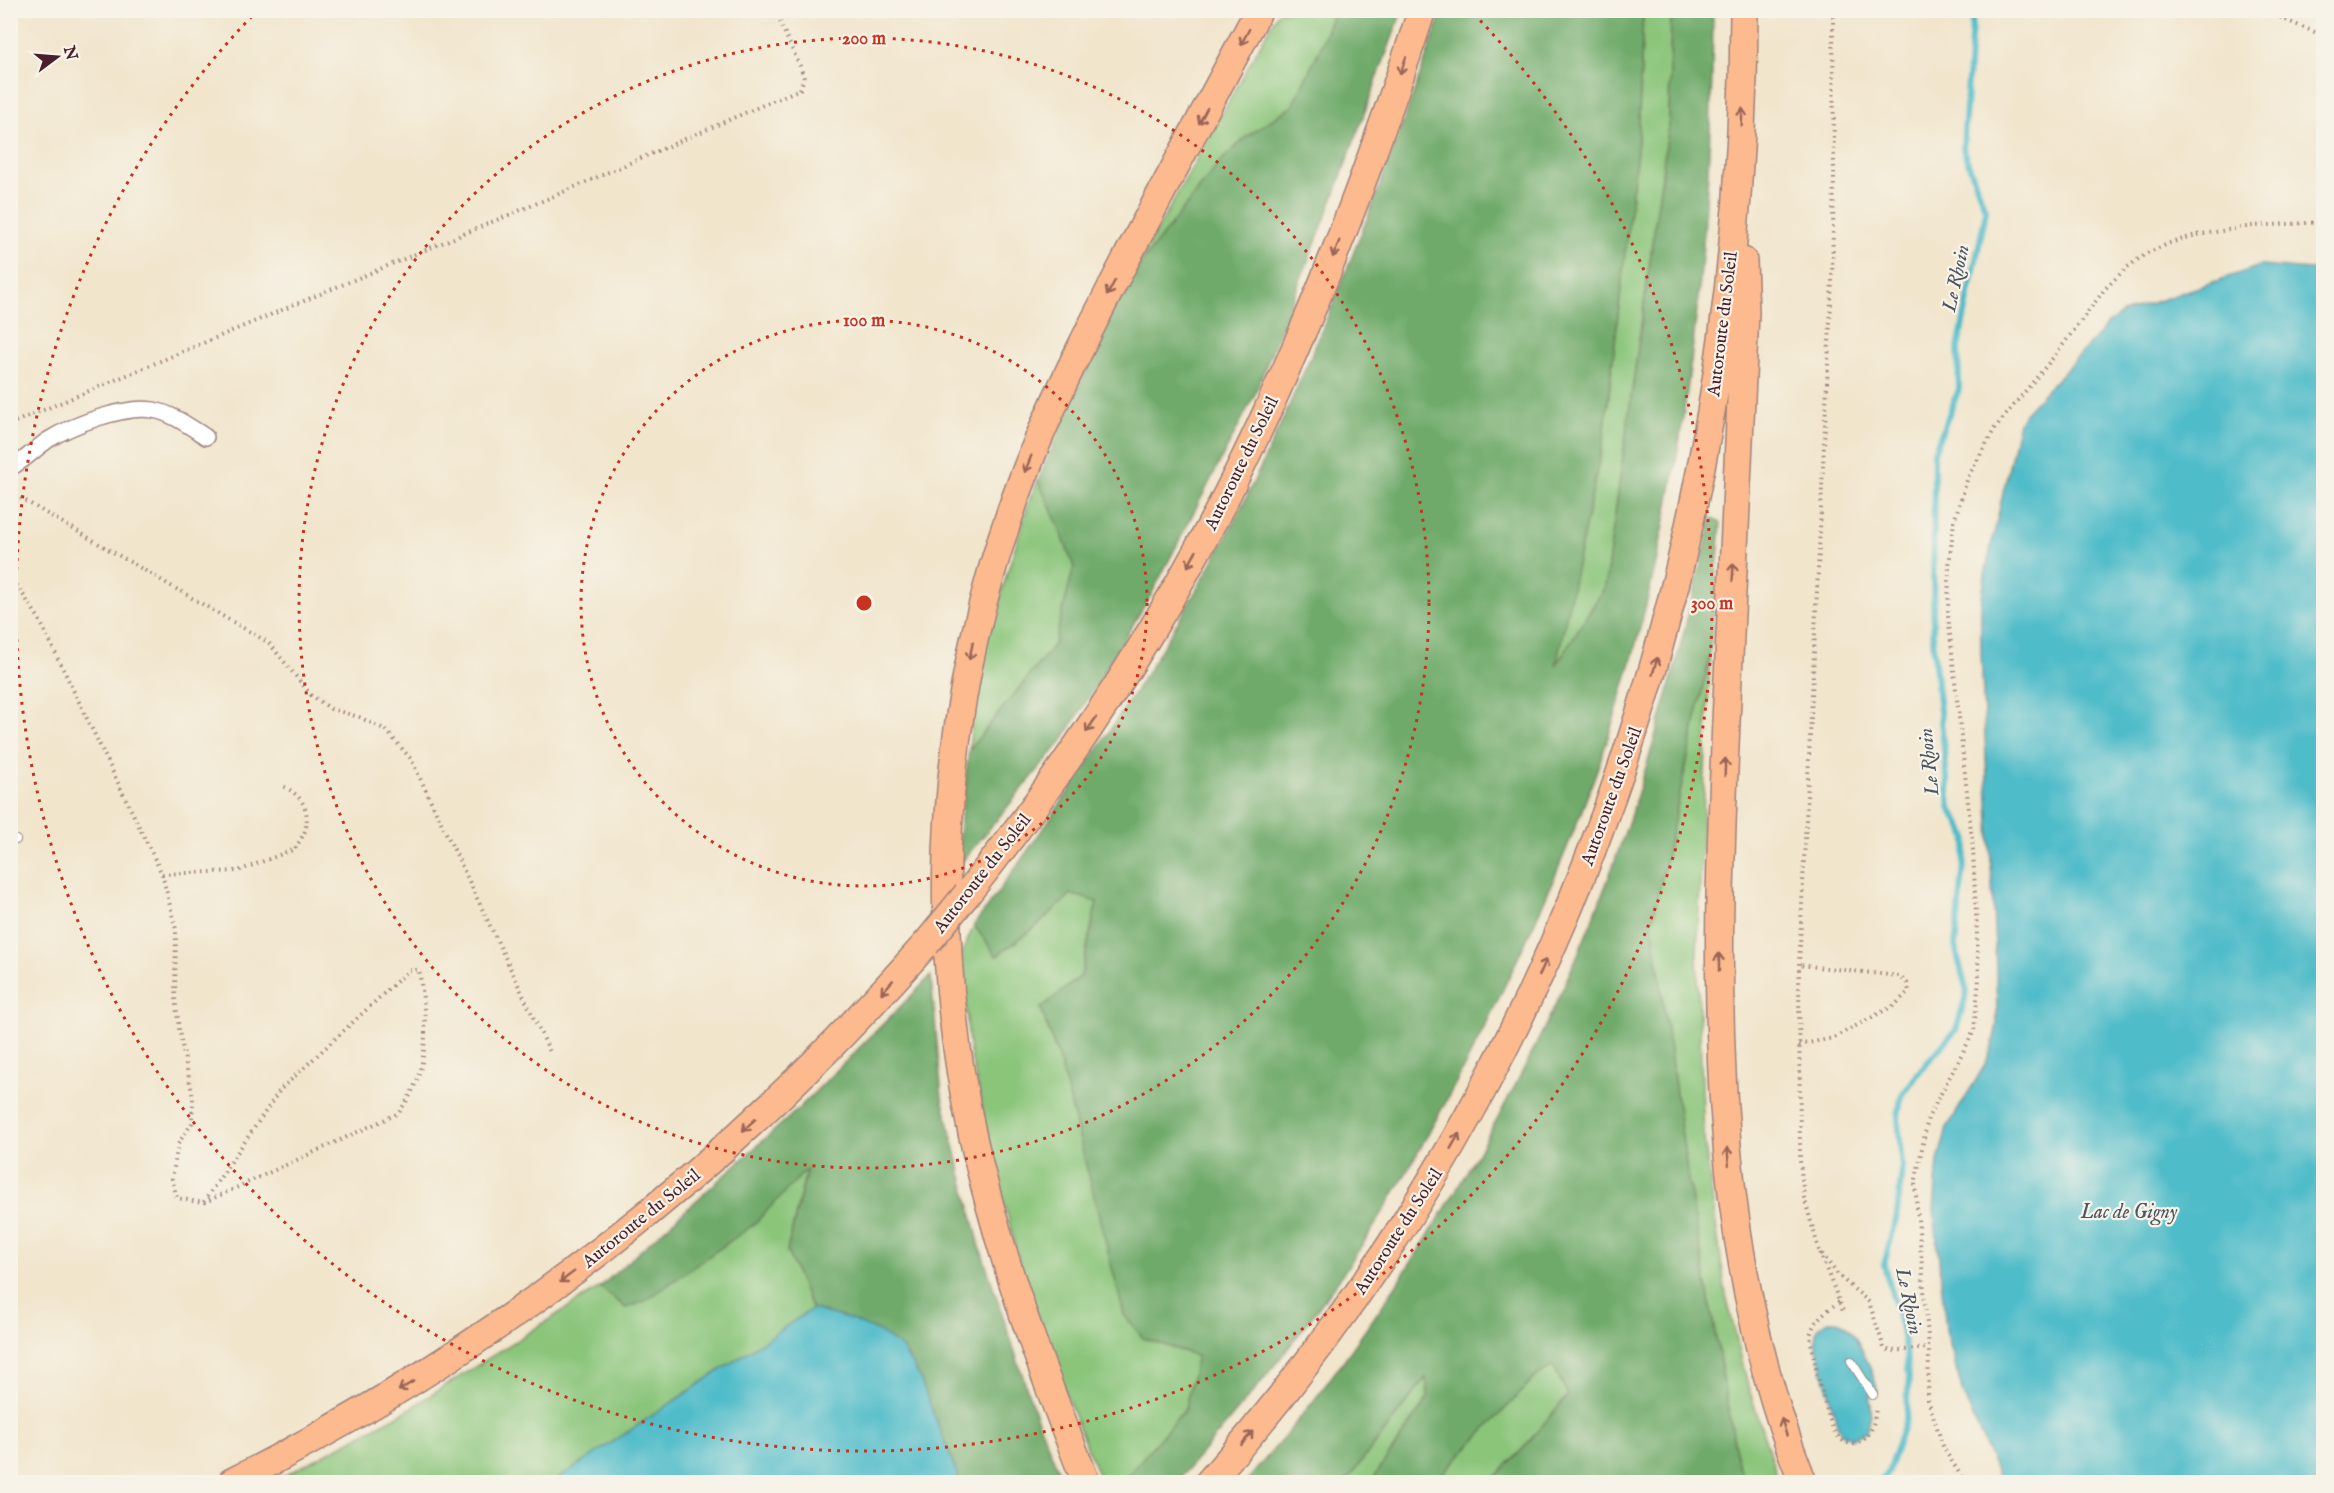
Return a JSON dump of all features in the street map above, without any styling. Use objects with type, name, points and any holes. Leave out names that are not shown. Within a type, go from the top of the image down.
[{"type":"highway","points":[[1086,1482],[1040,1362],[1011,1275],[981,1168],[965,1096],[955,1023],[948,935],[947,838],[953,765],[978,620],[998,548],[1029,461],[1083,342],[1259,10]]},
{"type":"highway","name":"Autoroute du Soleil","points":[[232,1482],[406,1386],[520,1312],[614,1242],[697,1173],[804,1074],[880,996],[967,894],[1042,795],[1110,696],[1168,603],[1220,508],[1267,411],[1325,278],[1376,143],[1422,10]]},
{"type":"highway","name":"Autoroute du Soleil","points":[[1209,1482],[1309,1362],[1414,1209],[1471,1112],[1537,981],[1585,870],[1633,739],[1669,612],[1689,528],[1716,382],[1740,175],[1744,10]]},
{"type":"highway","points":[[1740,175],[1745,313],[1721,850],[1719,952],[1721,1067],[1729,1171],[1741,1260],[1767,1371],[1803,1482]]},
{"type":"street","points":[[10,468],[48,440],[91,419],[136,410],[153,410],[182,422],[206,437]]},
{"type":"lane","points":[[1851,1361],[1873,1395]]},
{"type":"path","points":[[10,424],[547,199],[800,89],[804,78],[774,10]]},
{"type":"path","points":[[1833,10],[1832,280],[1799,966],[1798,1045],[1800,1161],[1804,1197],[1819,1250],[1843,1311]]},
{"type":"path","points":[[2271,10],[2283,19],[2324,36]]},
{"type":"path","points":[[1965,1482],[1944,1449],[1928,1400],[1929,1348],[1916,1184],[1928,1118],[1974,1031],[1979,979],[1973,849],[1948,615],[1949,566],[1954,521],[1968,477],[1995,428],[2056,354],[2105,289],[2125,269],[2145,254],[2170,243],[2226,229],[2324,222]]},
{"type":"path","points":[[10,492],[269,644],[311,695],[331,709],[359,717],[386,730],[411,759],[550,1052]]},
{"type":"path","points":[[10,575],[38,618],[162,874],[176,930],[175,998],[180,1036],[193,1097],[192,1123],[178,1144],[172,1179],[177,1198],[202,1203],[399,1113],[414,1089],[424,1058],[425,1008],[419,970],[409,970],[280,1090],[202,1203]]},
{"type":"path","points":[[162,874],[238,872],[295,849],[306,827],[304,804],[293,790],[280,785]]},
{"type":"path","points":[[1798,1045],[1833,1038],[1894,1005],[1909,991],[1907,983],[1899,976],[1799,966]]},
{"type":"path","points":[[1819,1250],[1839,1276],[1869,1302],[1884,1348],[1897,1351],[1929,1348]]},
{"type":"path","points":[[1839,1302],[1819,1317],[1813,1325],[1810,1336],[1834,1432],[1847,1444],[1860,1443],[1872,1428],[1876,1403],[1873,1395]]},
{"type":"green space","points":[[1279,11],[1334,11],[1320,49],[1292,106],[1246,137],[1220,162],[1132,275]]},
{"type":"green space","points":[[1334,11],[1402,11],[1332,201],[1254,396],[1151,595],[1062,741],[960,864],[959,834],[969,750],[1054,645],[1074,567],[1038,480],[1111,313],[1132,275],[1220,162],[1246,137],[1292,106],[1320,49]]},
{"type":"green space","points":[[1442,11],[1643,11],[1638,141],[1604,437],[1556,665],[1605,587],[1669,123],[1671,11],[1713,11],[1711,107],[1698,298],[1687,392],[1652,580],[1628,673],[1599,764],[1557,871],[1476,1044],[1403,1179],[1363,1244],[1302,1330],[1177,1482],[1122,1482],[1185,1409],[1197,1356],[1143,1338],[1124,1315],[1061,1066],[1041,1008],[1081,976],[1097,902],[1071,894],[1038,925],[996,956],[974,925],[1065,797],[1123,710],[1179,620],[1232,526],[1303,374],[1341,284],[1394,149]]},
{"type":"green space","points":[[1643,11],[1671,11],[1669,123],[1605,587],[1555,667],[1604,437],[1638,141]]},
{"type":"green space","points":[[1038,480],[1074,567],[1054,645],[969,750],[978,669],[1030,498]]},
{"type":"green space","points":[[1712,519],[1721,523],[1710,654],[1652,923],[1688,1179],[1738,1464],[1747,1482],[1490,1482],[1520,1452],[1568,1395],[1553,1366],[1538,1375],[1434,1482],[1371,1482],[1428,1398],[1426,1377],[1346,1482],[1246,1482],[1322,1390],[1405,1272],[1481,1147],[1549,1017],[1606,885],[1637,795],[1677,658]]},
{"type":"green space","points":[[1710,654],[1697,954],[1704,1139],[1726,1295],[1748,1386],[1779,1482],[1747,1482],[1738,1464],[1688,1179],[1652,923]]},
{"type":"green space","points":[[1071,894],[1097,901],[1081,976],[1041,1008],[1061,1066],[1143,1338],[1197,1356],[1185,1409],[1122,1482],[1101,1482],[1067,1398],[1021,1269],[991,1150],[969,1047],[962,953],[974,925],[997,956],[1038,925]]},
{"type":"green space","points":[[931,976],[942,1098],[980,1247],[1036,1416],[1063,1482],[960,1482],[919,1376],[852,1320],[812,1309],[787,1251],[807,1169],[753,1225],[645,1301],[626,1308],[600,1287],[798,1109]]},
{"type":"green space","points":[[807,1167],[787,1251],[812,1309],[553,1482],[273,1482],[406,1411],[600,1287],[626,1308],[753,1225]]},
{"type":"green space","points":[[1553,1365],[1568,1395],[1520,1452],[1490,1482],[1434,1482],[1538,1375]]},
{"type":"green space","points":[[1427,1376],[1428,1398],[1371,1482],[1346,1482]]},
{"type":"water","name":"Lac de Gigny","points":[[2260,266],[2323,271],[2323,1482],[2001,1482],[1963,1394],[1946,1329],[1934,1210],[1938,1161],[1947,1128],[1985,1065],[1997,1024],[1981,652],[1981,605],[1986,569],[2019,422],[2025,413],[2110,322],[2123,313]]},
{"type":"water","points":[[812,1309],[852,1320],[879,1332],[902,1348],[919,1376],[960,1482],[553,1482]]},
{"type":"water","points":[[1827,1321],[1842,1323],[1848,1328],[1869,1365],[1878,1392],[1869,1397],[1871,1410],[1866,1431],[1853,1439],[1841,1433],[1837,1424],[1816,1345],[1817,1331]]},
{"type":"waterway","name":"Le Rhoin","points":[[1879,1482],[1887,1475],[1906,1419],[1909,1375],[1902,1329],[1884,1265],[1897,1216],[1902,1168],[1898,1117],[1901,1097],[1922,1068],[1956,1030],[1967,992],[1955,946],[1967,837],[1950,807],[1933,644],[1934,452],[1959,389],[1958,348],[1986,211],[1963,149],[1973,10]]}]
